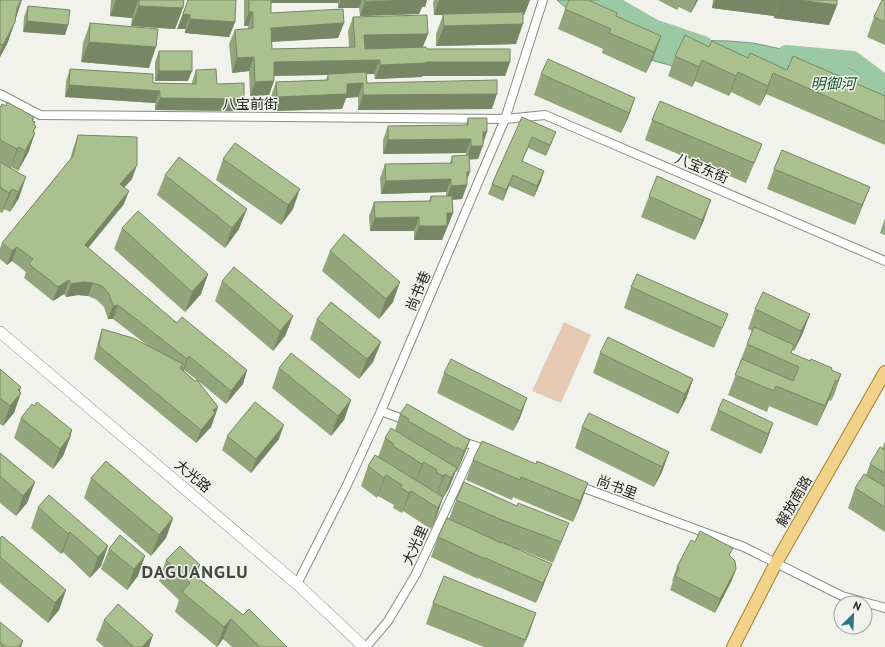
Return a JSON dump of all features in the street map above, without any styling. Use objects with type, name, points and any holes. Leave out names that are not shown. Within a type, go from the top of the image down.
[{"type":"street","name":"尚书巷","points":[[297,584],[347,485],[381,411],[505,119],[543,0]]},
{"type":"street","name":"八宝前街","points":[[0,94],[40,115],[505,119]]},
{"type":"street","name":"八宝东街","points":[[505,119],[545,115],[885,261]]},
{"type":"street","name":"大光路","points":[[0,332],[297,584],[365,647]]},
{"type":"street","name":"解放南路","points":[[733,647],[776,563],[885,372]]},
{"type":"street","points":[[381,411],[417,424]]},
{"type":"street","points":[[453,438],[495,454]]},
{"type":"street","name":"大光里","points":[[365,647],[388,621],[416,574],[475,446]]},
{"type":"street","name":"尚书里","points":[[567,481],[744,547],[842,596],[885,608]]},
{"type":"shaded area","points":[[564,322],[591,335],[561,403],[532,391]]},
{"type":"water","name":"明御河","points":[[557,0],[609,0],[639,22],[664,35],[686,40],[753,43],[828,59],[847,66],[885,90],[885,128],[707,75],[654,61],[626,49],[575,16]]},
{"type":"building","points":[[0,0],[21,0],[17,8],[15,22],[3,45],[0,44]]},
{"type":"building","points":[[139,0],[184,0],[183,8],[139,6]]},
{"type":"building","points":[[188,0],[236,0],[235,22],[190,19],[190,15],[183,14]]},
{"type":"building","points":[[249,0],[271,0],[271,13],[343,9],[344,23],[271,28],[272,49],[355,47],[353,17],[427,15],[428,34],[364,35],[365,49],[426,47],[427,49],[510,49],[510,62],[427,62],[380,65],[380,60],[274,62],[274,81],[255,82],[254,57],[237,58],[235,30],[253,28],[253,12],[249,12]]},
{"type":"building","points":[[365,0],[412,0],[365,2]]},
{"type":"building","points":[[569,0],[588,0],[617,13],[616,16],[661,36],[654,52],[609,33],[611,29],[565,9]]},
{"type":"building","points":[[798,0],[837,0],[837,5]]},
{"type":"building","points":[[882,0],[885,0],[885,22],[874,17]]},
{"type":"building","points":[[28,6],[70,10],[68,25],[27,21]]},
{"type":"building","points":[[523,12],[523,24],[444,26],[443,14]]},
{"type":"building","points":[[90,23],[158,29],[156,47],[89,42]]},
{"type":"building","points":[[685,35],[709,47],[712,41],[748,58],[750,53],[787,70],[793,56],[885,96],[885,122],[773,73],[768,86],[738,72],[736,76],[702,60],[699,67],[675,56]]},
{"type":"building","points":[[159,51],[192,51],[192,71],[159,71]]},
{"type":"building","points":[[548,59],[635,98],[629,113],[541,74]]},
{"type":"building","points":[[70,69],[153,74],[153,83],[196,84],[196,70],[216,69],[217,84],[244,83],[244,99],[160,98],[160,91],[69,85]]},
{"type":"building","points":[[366,72],[367,83],[497,80],[497,94],[363,95],[363,83],[347,84],[347,94],[277,97],[276,82],[328,80],[328,74]]},
{"type":"building","points":[[660,101],[762,144],[754,163],[652,120]]},
{"type":"building","points":[[7,102],[34,117],[32,121],[35,122],[34,125],[36,126],[33,132],[35,133],[25,151],[19,147],[17,149],[0,140],[0,106],[1,107],[2,104],[6,106]]},
{"type":"building","points":[[522,117],[556,132],[550,145],[532,137],[522,161],[544,171],[537,186],[513,175],[506,190],[492,184]]},
{"type":"building","points":[[468,118],[487,118],[487,132],[483,132],[483,146],[471,146],[471,139],[388,140],[388,126],[468,125]]},
{"type":"building","points":[[78,135],[137,137],[137,165],[120,184],[129,191],[85,245],[177,323],[182,317],[247,370],[231,391],[189,356],[187,359],[118,305],[113,306],[109,294],[102,286],[83,282],[71,284],[69,280],[58,287],[29,264],[33,259],[17,247],[12,251],[2,243],[73,156]]},
{"type":"building","points":[[235,143],[300,189],[288,205],[223,159]]},
{"type":"building","points":[[782,150],[870,187],[862,205],[774,169]]},
{"type":"building","points":[[469,155],[470,172],[467,172],[467,185],[451,186],[451,179],[386,181],[385,164],[452,163],[452,156]]},
{"type":"building","points":[[179,157],[247,209],[232,228],[165,175]]},
{"type":"building","points":[[0,162],[26,177],[18,192],[12,189],[9,193],[0,187]]},
{"type":"building","points":[[657,176],[711,200],[702,220],[649,196]]},
{"type":"building","points":[[431,196],[452,196],[453,213],[447,213],[447,226],[419,226],[419,217],[375,218],[374,202],[431,201]]},
{"type":"building","points":[[138,211],[208,274],[192,292],[122,228]]},
{"type":"building","points":[[344,234],[400,282],[386,299],[330,251]]},
{"type":"building","points":[[234,267],[293,316],[280,331],[222,281]]},
{"type":"building","points":[[637,274],[728,314],[722,328],[631,287]]},
{"type":"building","points":[[763,292],[810,314],[801,331],[755,309]]},
{"type":"building","points":[[331,302],[381,342],[367,359],[317,319]]},
{"type":"building","points":[[754,327],[794,345],[791,353],[810,361],[811,359],[832,368],[831,370],[841,374],[838,381],[836,380],[825,406],[776,386],[774,391],[735,375],[742,359],[793,381],[799,367],[747,344]]},
{"type":"building","points":[[102,329],[133,338],[183,364],[180,368],[195,381],[197,380],[218,407],[213,410],[215,413],[201,430],[99,346]]},
{"type":"building","points":[[608,337],[693,379],[685,394],[600,353]]},
{"type":"building","points":[[291,353],[351,400],[338,416],[279,368]]},
{"type":"building","points":[[451,359],[527,398],[521,411],[444,373]]},
{"type":"building","points":[[0,369],[21,387],[18,390],[21,393],[10,406],[0,398]]},
{"type":"building","points":[[723,399],[773,423],[768,434],[718,410]]},
{"type":"building","points":[[37,402],[72,430],[69,434],[71,435],[60,449],[21,418],[32,404],[34,406]]},
{"type":"building","points":[[255,402],[284,425],[256,459],[227,436]]},
{"type":"building","points":[[407,404],[470,440],[464,451],[457,447],[457,449],[408,421],[409,419],[400,414]]},
{"type":"building","points":[[589,413],[669,452],[662,467],[582,427]]},
{"type":"building","points":[[391,428],[457,468],[451,478],[445,474],[443,476],[436,472],[437,470],[424,462],[422,464],[393,446],[394,444],[385,438]]},
{"type":"building","points":[[482,441],[536,464],[537,461],[588,483],[580,501],[521,477],[520,480],[473,460]]},
{"type":"building","points":[[880,447],[885,450],[885,473],[870,464]]},
{"type":"building","points":[[0,453],[35,482],[23,496],[0,476]]},
{"type":"building","points":[[375,455],[443,497],[438,508],[411,491],[409,493],[401,488],[402,485],[386,475],[384,478],[368,466]]},
{"type":"building","points":[[106,461],[173,518],[159,535],[91,478]]},
{"type":"building","points":[[864,474],[885,487],[885,507],[855,488]]},
{"type":"building","points":[[464,482],[517,506],[518,503],[569,523],[561,542],[502,520],[456,500]]},
{"type":"building","points":[[49,495],[108,546],[98,557],[70,532],[68,534],[38,507]]},
{"type":"building","points":[[447,518],[501,543],[552,564],[543,583],[485,559],[438,537]]},
{"type":"building","points":[[700,531],[733,548],[729,555],[735,561],[736,569],[720,599],[675,576],[679,568],[677,567],[691,540],[695,542]]},
{"type":"building","points":[[120,535],[145,556],[134,569],[109,549]]},
{"type":"building","points":[[2,536],[66,590],[55,603],[0,557],[0,538]]},
{"type":"building","points":[[180,546],[200,565],[192,573],[243,615],[249,609],[287,647],[260,647],[231,619],[224,627],[182,592],[190,583],[166,560]]},
{"type":"building","points":[[444,576],[536,613],[525,640],[433,603]]},
{"type":"building","points":[[118,604],[153,635],[142,647],[134,647],[104,620]]},
{"type":"building","points":[[0,622],[23,641],[18,647],[6,647],[0,642]]},
{"type":"waterway","name":"明御河","points":[[607,0],[654,27],[704,44]]},
{"type":"waterway","name":"明御河","points":[[786,53],[853,59],[885,83]]},
{"type":"district","name":"DAGUANGLU","points":[[195,571]]}]
